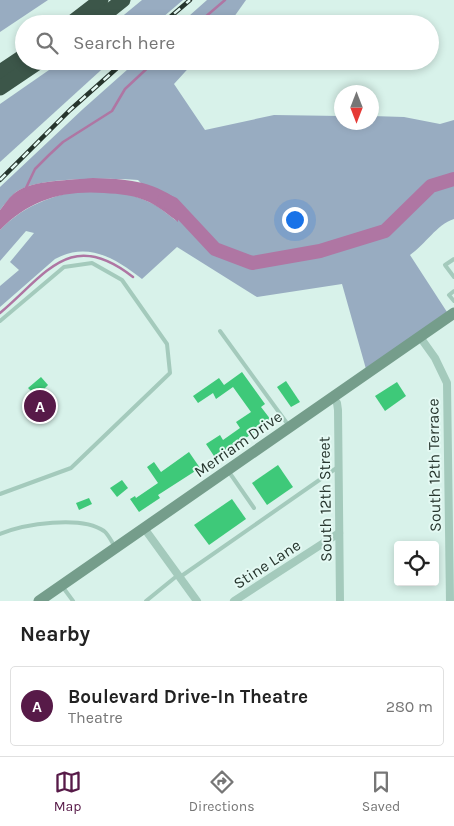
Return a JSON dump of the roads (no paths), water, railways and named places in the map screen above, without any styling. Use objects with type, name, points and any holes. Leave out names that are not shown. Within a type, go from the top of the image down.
[{"type":"highway","points":[[82,15],[101,0]]},
{"type":"highway","points":[[104,15],[123,0]]},
{"type":"highway","points":[[0,72],[15,62]]},
{"type":"highway","points":[[0,88],[27,70]]},
{"type":"main road","name":"Merriam Drive","points":[[39,601],[454,313]]},
{"type":"street","name":"South 12th Terrace","points":[[420,337],[450,383],[450,601]]},
{"type":"street","name":"South 12th Street","points":[[333,398],[337,403],[338,410],[340,601]]},
{"type":"street","points":[[144,528],[197,601]]},
{"type":"street","name":"Stine Lane","points":[[234,601],[339,533]]},
{"type":"lane","points":[[453,275],[445,265],[454,258]]},
{"type":"lane","points":[[0,321],[64,266],[92,263],[122,280],[162,336],[167,344],[170,373],[71,468],[0,493]]},
{"type":"lane","points":[[454,291],[449,294],[454,301]]},
{"type":"lane","points":[[220,331],[290,427]]},
{"type":"lane","points":[[146,601],[179,576],[338,467]]},
{"type":"lane","points":[[228,470],[254,508]]},
{"type":"lane","points":[[0,534],[16,528],[44,524],[89,525],[105,531],[115,547]]},
{"type":"lane","points":[[61,585],[73,601]]},
{"type":"waterway","points":[[208,15],[225,0]]},
{"type":"waterway","points":[[25,190],[35,169],[49,155],[63,142],[112,111],[125,89],[145,70]]},
{"type":"waterway","points":[[164,200],[173,204],[215,249],[252,263],[320,251],[385,231],[431,186],[454,179]]},
{"type":"waterway","points":[[0,313],[46,271],[76,256],[93,256],[111,263],[133,277]]},
{"type":"railway","points":[[172,15],[190,0]]},
{"type":"railway","points":[[0,180],[70,110],[115,70]]},
{"type":"place","name":"Boulevard Drive-In Theatre","points":[[40,406]]}]
